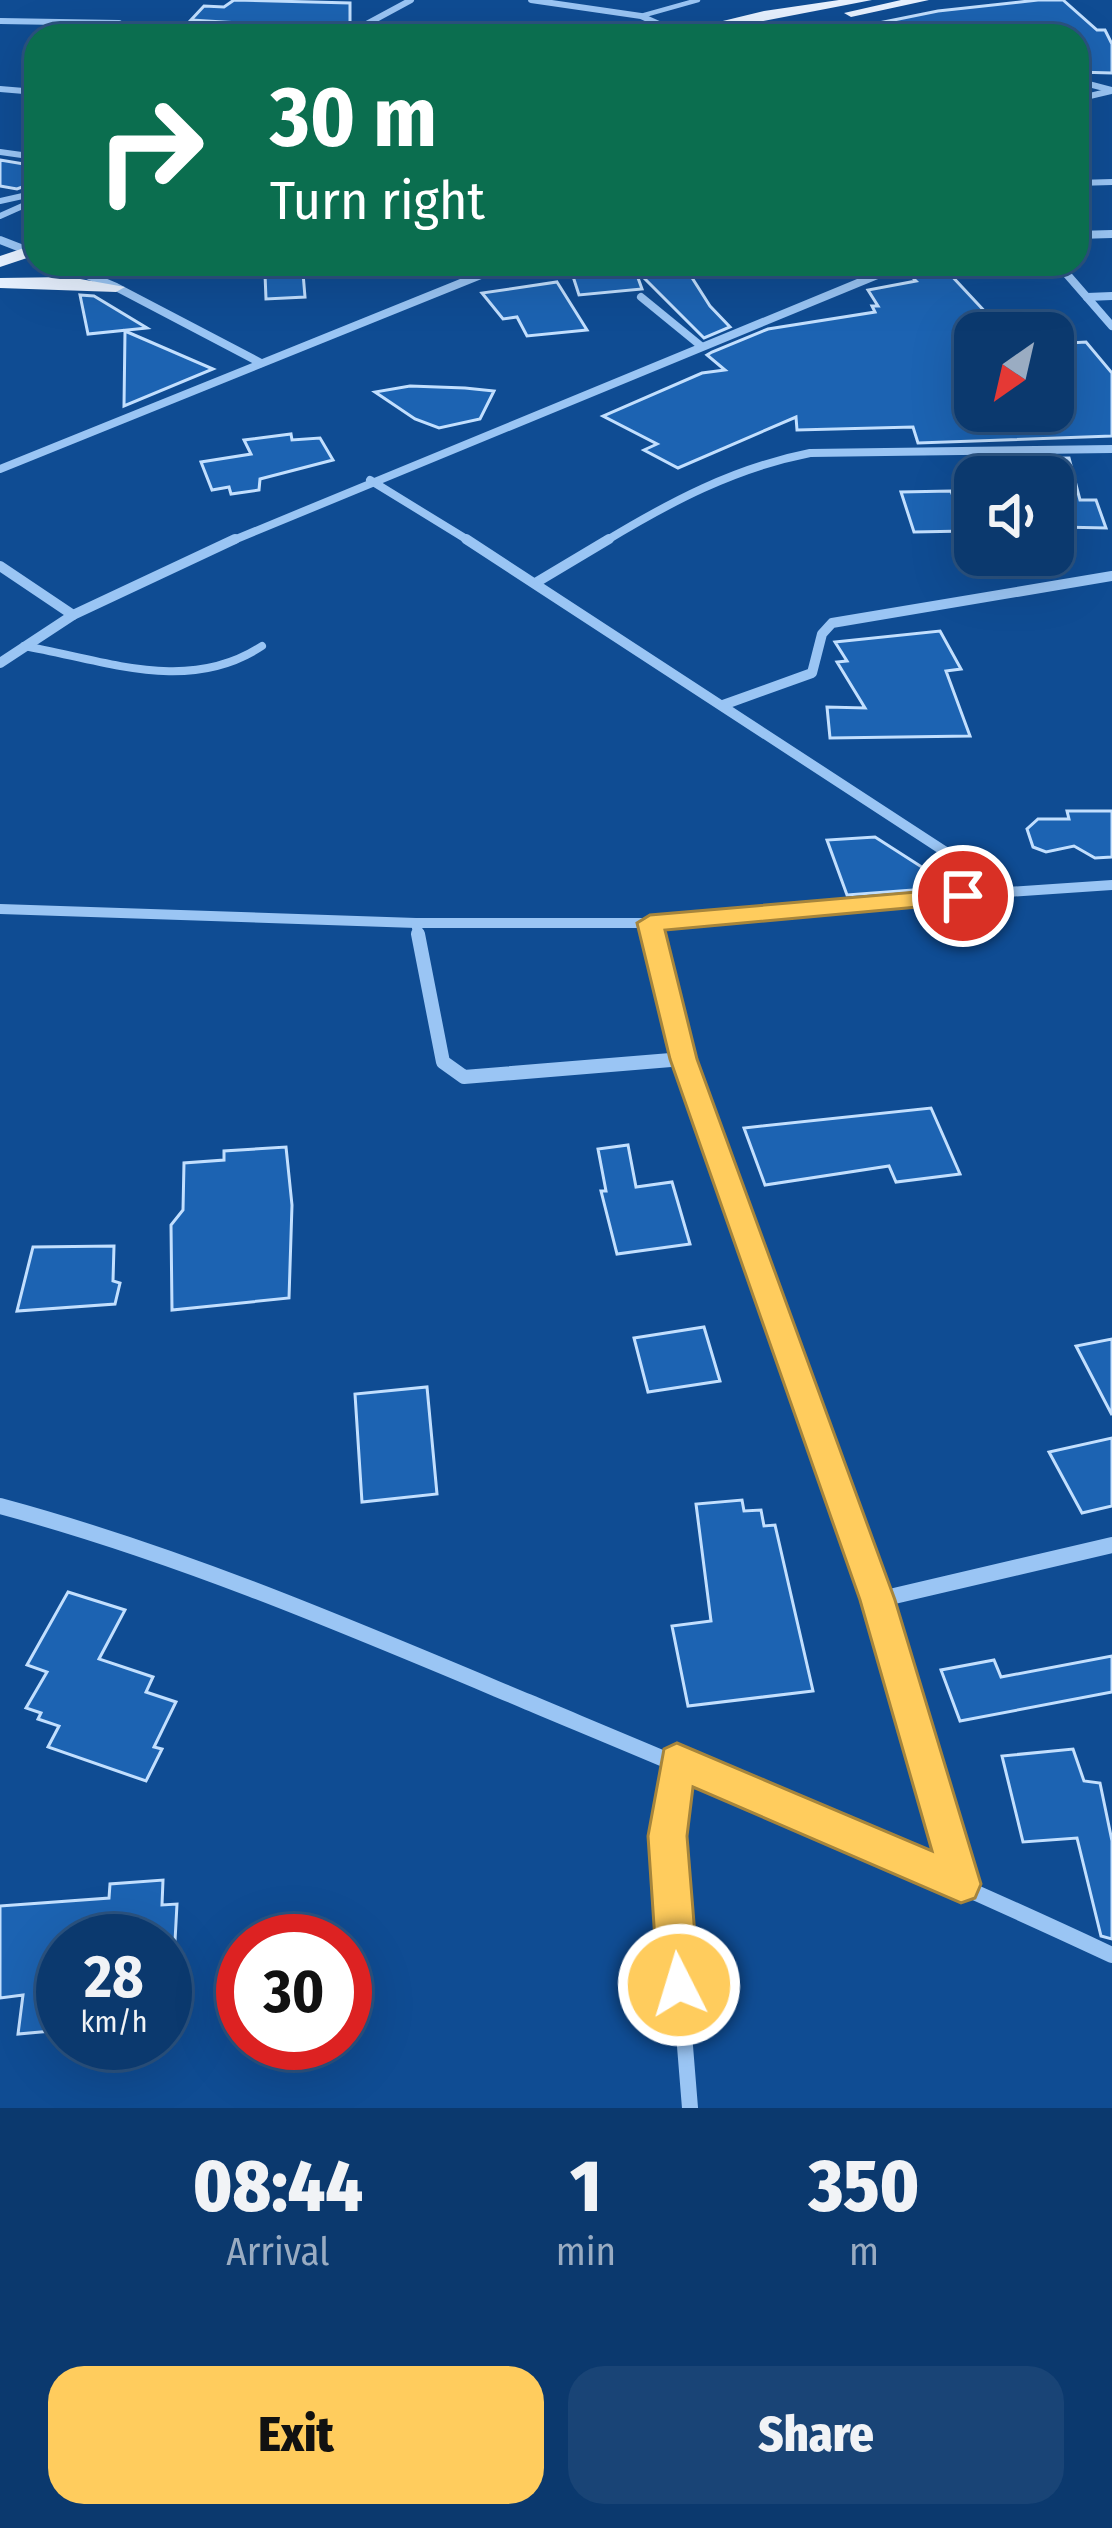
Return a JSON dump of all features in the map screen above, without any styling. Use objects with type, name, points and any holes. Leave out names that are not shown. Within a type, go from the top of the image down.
[{"type":"main road","points":[[730,24],[866,0]]},
{"type":"main road","points":[[792,24],[922,0]]},
{"type":"main road","points":[[0,282],[116,286],[112,276]]},
{"type":"street","points":[[367,24],[412,0]]},
{"type":"street","points":[[531,0],[641,16],[656,24]]},
{"type":"street","points":[[0,21],[119,23]]},
{"type":"street","points":[[91,276],[261,363]]},
{"type":"street","points":[[0,469],[478,276]]},
{"type":"street","points":[[0,663],[73,615],[370,480],[874,276]]},
{"type":"street","points":[[1069,276],[1112,326]]},
{"type":"street","points":[[1088,297],[1112,296]]},
{"type":"street","points":[[641,297],[700,346]]},
{"type":"street","points":[[537,582],[761,460],[810,453],[1112,449]]},
{"type":"street","points":[[370,480],[537,582],[1007,892]]},
{"type":"street","points":[[0,566],[73,615]]},
{"type":"street","points":[[723,705],[812,674],[819,637],[832,623],[1112,577]]},
{"type":"street","points":[[0,909],[416,923],[650,923],[1112,885]]},
{"type":"street","points":[[416,923],[443,1062],[451,1071],[481,1078],[683,1059]]},
{"type":"street","points":[[650,923],[683,1059],[877,1600],[961,1884]]},
{"type":"street","points":[[0,1506],[82,1526],[276,1599],[677,1762],[961,1884],[1112,1955]]},
{"type":"street","points":[[877,1600],[1112,1545]]},
{"type":"street","points":[[677,1762],[668,1836],[690,2108]]},
{"type":"lane","points":[[641,16],[698,0]]},
{"type":"lane","points":[[24,646],[189,674],[244,663],[262,646]]},
{"type":"building","points":[[234,0],[350,3],[350,24],[191,20],[204,6],[224,7]]},
{"type":"building","points":[[1063,0],[1097,30],[1105,30],[1112,44],[1112,73],[1089,72],[1089,24],[874,24],[938,11]]},
{"type":"building","points":[[0,160],[24,164],[24,186],[0,186]]},
{"type":"building","points":[[265,276],[303,276],[305,297],[266,299]]},
{"type":"building","points":[[573,276],[637,276],[642,289],[579,295]]},
{"type":"building","points":[[691,276],[730,327],[704,338],[643,277]]},
{"type":"building","points":[[911,276],[952,276],[985,312],[954,312],[954,432],[1074,432],[1074,343],[1086,342],[1112,373],[1112,436],[918,443],[913,427],[797,430],[796,417],[678,468],[644,450],[657,444],[603,416],[702,373],[725,370],[707,355],[768,329],[875,312],[872,306],[878,306],[868,290],[916,281]]},
{"type":"building","points":[[557,282],[587,330],[527,336],[517,317],[503,319],[482,293]]},
{"type":"building","points":[[80,295],[94,296],[147,328],[88,334]]},
{"type":"building","points":[[125,331],[213,369],[124,406]]},
{"type":"building","points":[[410,386],[494,391],[480,419],[439,428],[415,419],[375,392]]},
{"type":"building","points":[[291,434],[292,440],[320,438],[333,460],[260,479],[259,490],[231,494],[229,487],[212,490],[201,462],[251,454],[244,440]]},
{"type":"building","points":[[1074,477],[1080,500],[1096,500],[1106,528],[1074,527]]},
{"type":"building","points":[[951,491],[954,531],[914,532],[901,492]]},
{"type":"building","points":[[940,631],[961,669],[946,671],[970,736],[830,738],[827,707],[865,708],[837,662],[847,661],[835,642]]},
{"type":"building","points":[[1067,811],[1112,811],[1112,857],[1095,858],[1074,846],[1046,852],[1033,847],[1027,829],[1038,819],[1069,819]]},
{"type":"building","points":[[875,837],[953,887],[847,895],[827,840]]},
{"type":"building","points":[[931,1108],[960,1174],[896,1182],[889,1166],[765,1185],[744,1128]]},
{"type":"building","points":[[628,1145],[636,1187],[672,1182],[690,1244],[617,1254],[601,1191],[606,1191],[598,1149]]},
{"type":"building","points":[[286,1147],[292,1205],[289,1298],[172,1310],[171,1225],[183,1210],[184,1163],[224,1160],[224,1151]]},
{"type":"building","points":[[114,1246],[113,1281],[120,1283],[115,1304],[17,1311],[33,1247]]},
{"type":"building","points":[[704,1327],[720,1381],[648,1392],[634,1338]]},
{"type":"building","points":[[1112,1339],[1112,1415],[1076,1346]]},
{"type":"building","points":[[427,1387],[437,1494],[362,1502],[355,1394]]},
{"type":"building","points":[[1112,1438],[1112,1506],[1082,1513],[1049,1452]]},
{"type":"building","points":[[742,1500],[744,1511],[761,1510],[764,1526],[775,1525],[813,1691],[688,1706],[672,1626],[711,1621],[696,1504]]},
{"type":"building","points":[[68,1592],[125,1610],[99,1659],[153,1677],[146,1692],[176,1702],[154,1747],[162,1749],[146,1781],[48,1747],[59,1726],[38,1719],[41,1713],[26,1708],[47,1672],[27,1665]]},
{"type":"building","points":[[1112,1656],[1112,1692],[960,1721],[941,1670],[994,1660],[1001,1677]]},
{"type":"building","points":[[1073,1749],[1084,1781],[1100,1783],[1112,1841],[1112,1939],[1101,1936],[1077,1838],[1023,1842],[1002,1756]]},
{"type":"building","points":[[163,1880],[162,1905],[177,1904],[176,1914],[36,1914],[36,2032],[18,2034],[23,1995],[0,1998],[0,1906],[109,1898],[110,1884]]},
{"type":"route","points":[[679,1985],[668,1836],[677,1762],[961,1884],[877,1600],[683,1059],[650,923],[963,896]]}]
